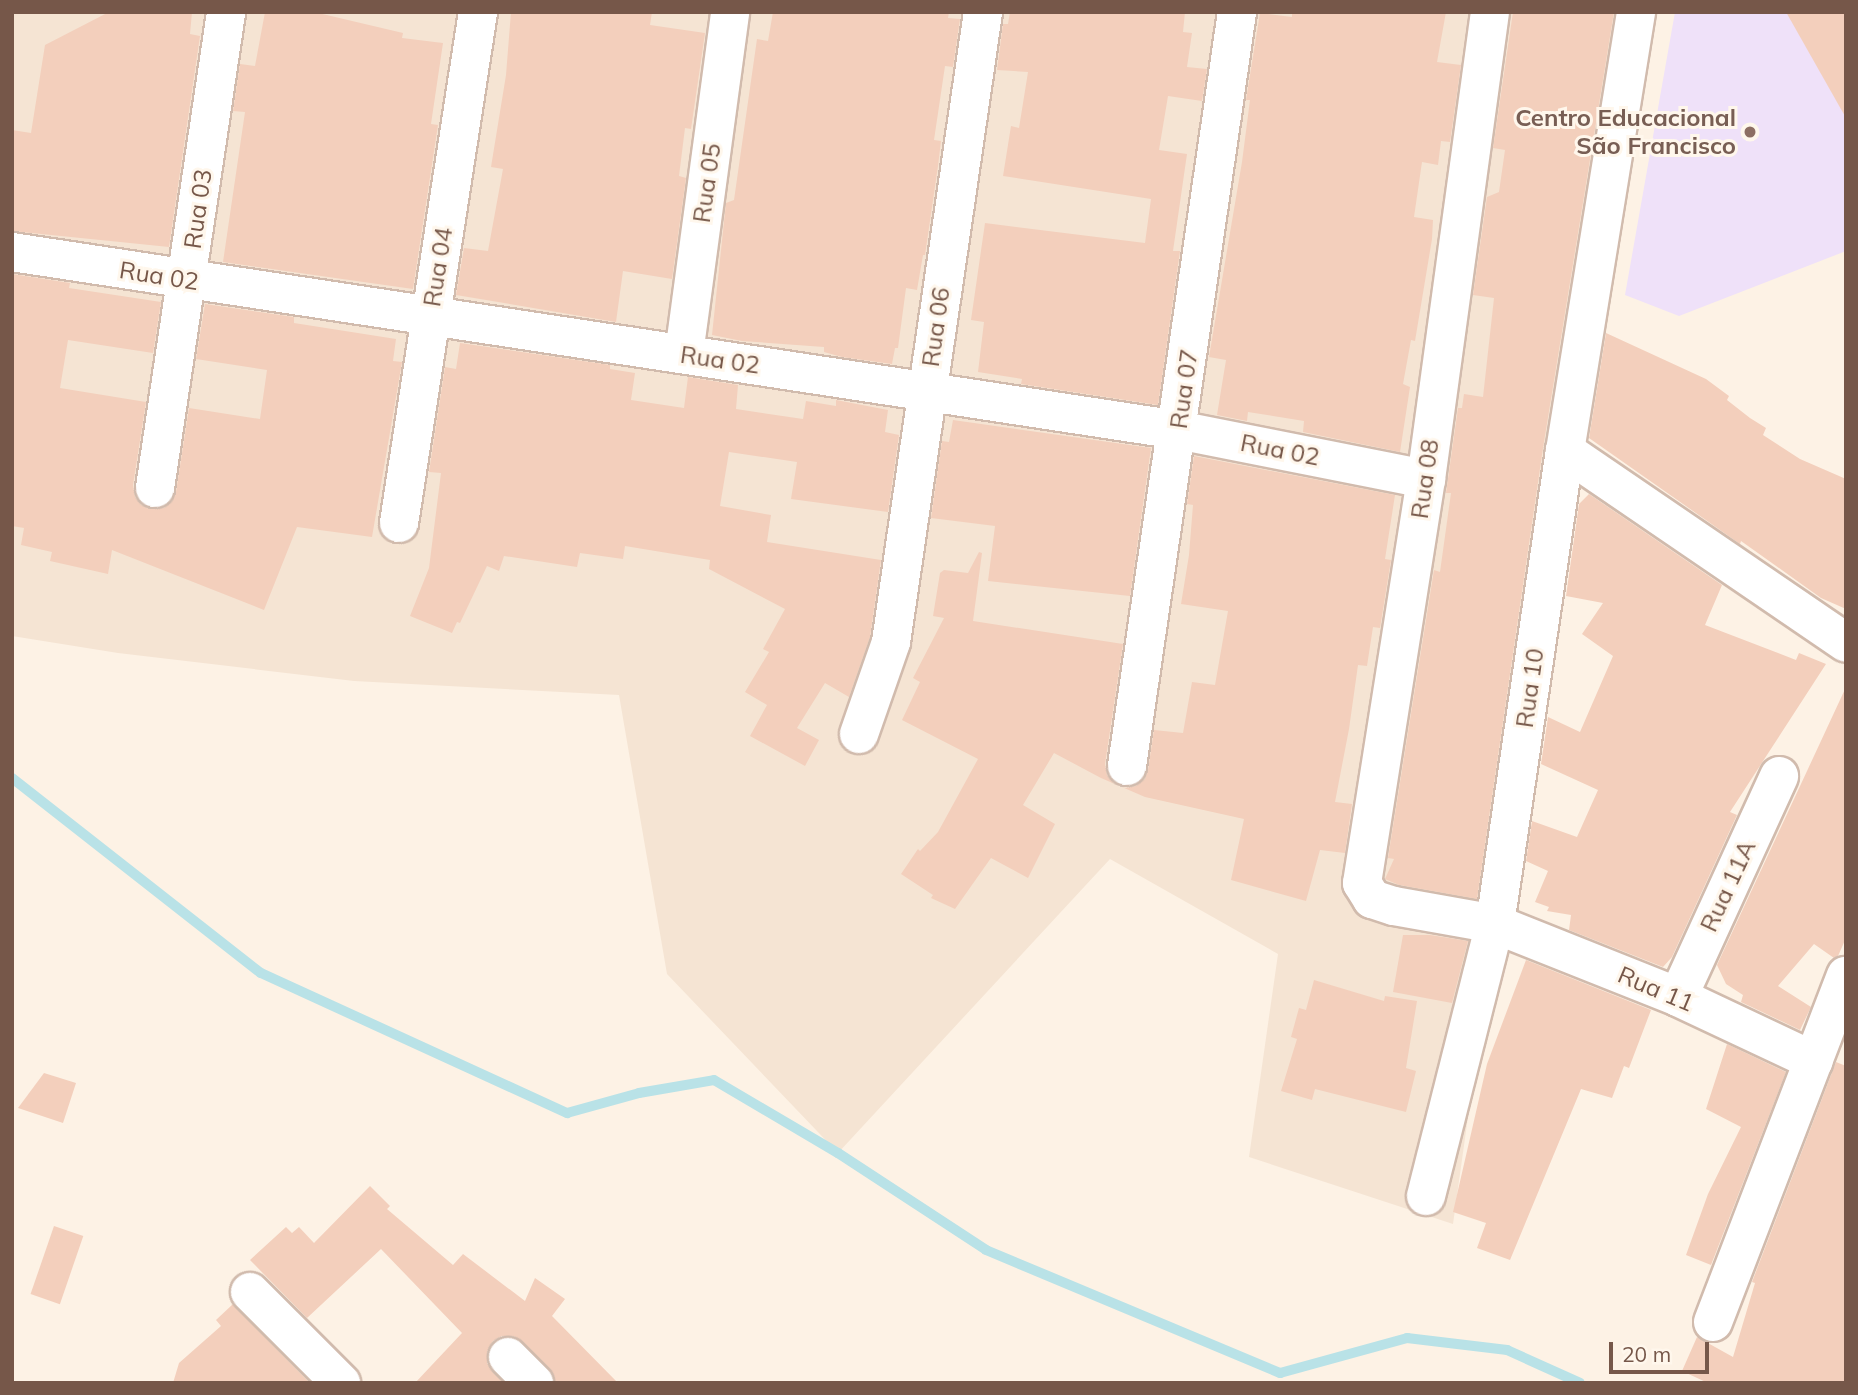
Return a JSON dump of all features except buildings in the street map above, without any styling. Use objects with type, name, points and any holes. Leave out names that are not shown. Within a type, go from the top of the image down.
[{"type":"street","name":"Rua 03","points":[[155,488],[226,12]]},
{"type":"street","name":"Rua 04","points":[[399,523],[478,12]]},
{"type":"street","name":"Rua 05","points":[[684,354],[730,12]]},
{"type":"street","name":"Rua 06","points":[[859,734],[891,642],[983,12]]},
{"type":"street","name":"Rua 07","points":[[1127,766],[1237,12]]},
{"type":"street","name":"Rua 08","points":[[1413,910],[1372,899],[1362,883],[1362,869],[1426,479],[1490,12]]},
{"type":"street","name":"Rua 10","points":[[1426,1196],[1495,924],[1565,451],[1636,12]]},
{"type":"street","name":"Rua 02","points":[[12,252],[187,281],[927,390],[1178,430],[1426,479]]},
{"type":"street","points":[[1565,451],[1846,643]]},
{"type":"street","name":"Rua 11A","points":[[1678,997],[1779,776]]},
{"type":"street","name":"Rua 11","points":[[1413,910],[1495,924],[1678,997],[1814,1061]]},
{"type":"street","points":[[1713,1322],[1846,976]]},
{"type":"street","points":[[250,1292],[341,1383]]},
{"type":"shaded area","points":[[12,12],[1636,12],[1495,924],[1453,1224],[1249,1157],[1278,954],[1110,859],[838,1153],[667,974],[619,695],[354,681],[118,653],[12,636]]},
{"type":"shaded area","name":"Centro Educacional São Francisco","points":[[1675,12],[1846,12],[1846,251],[1679,316],[1625,295]]},
{"type":"waterway","points":[[12,778],[261,973],[567,1113],[639,1093],[714,1080],[838,1153],[986,1250],[1280,1373],[1407,1338],[1507,1350],[1580,1383]]},
{"type":"place","name":"Centro Educacional São Francisco","points":[[1750,132]]}]
